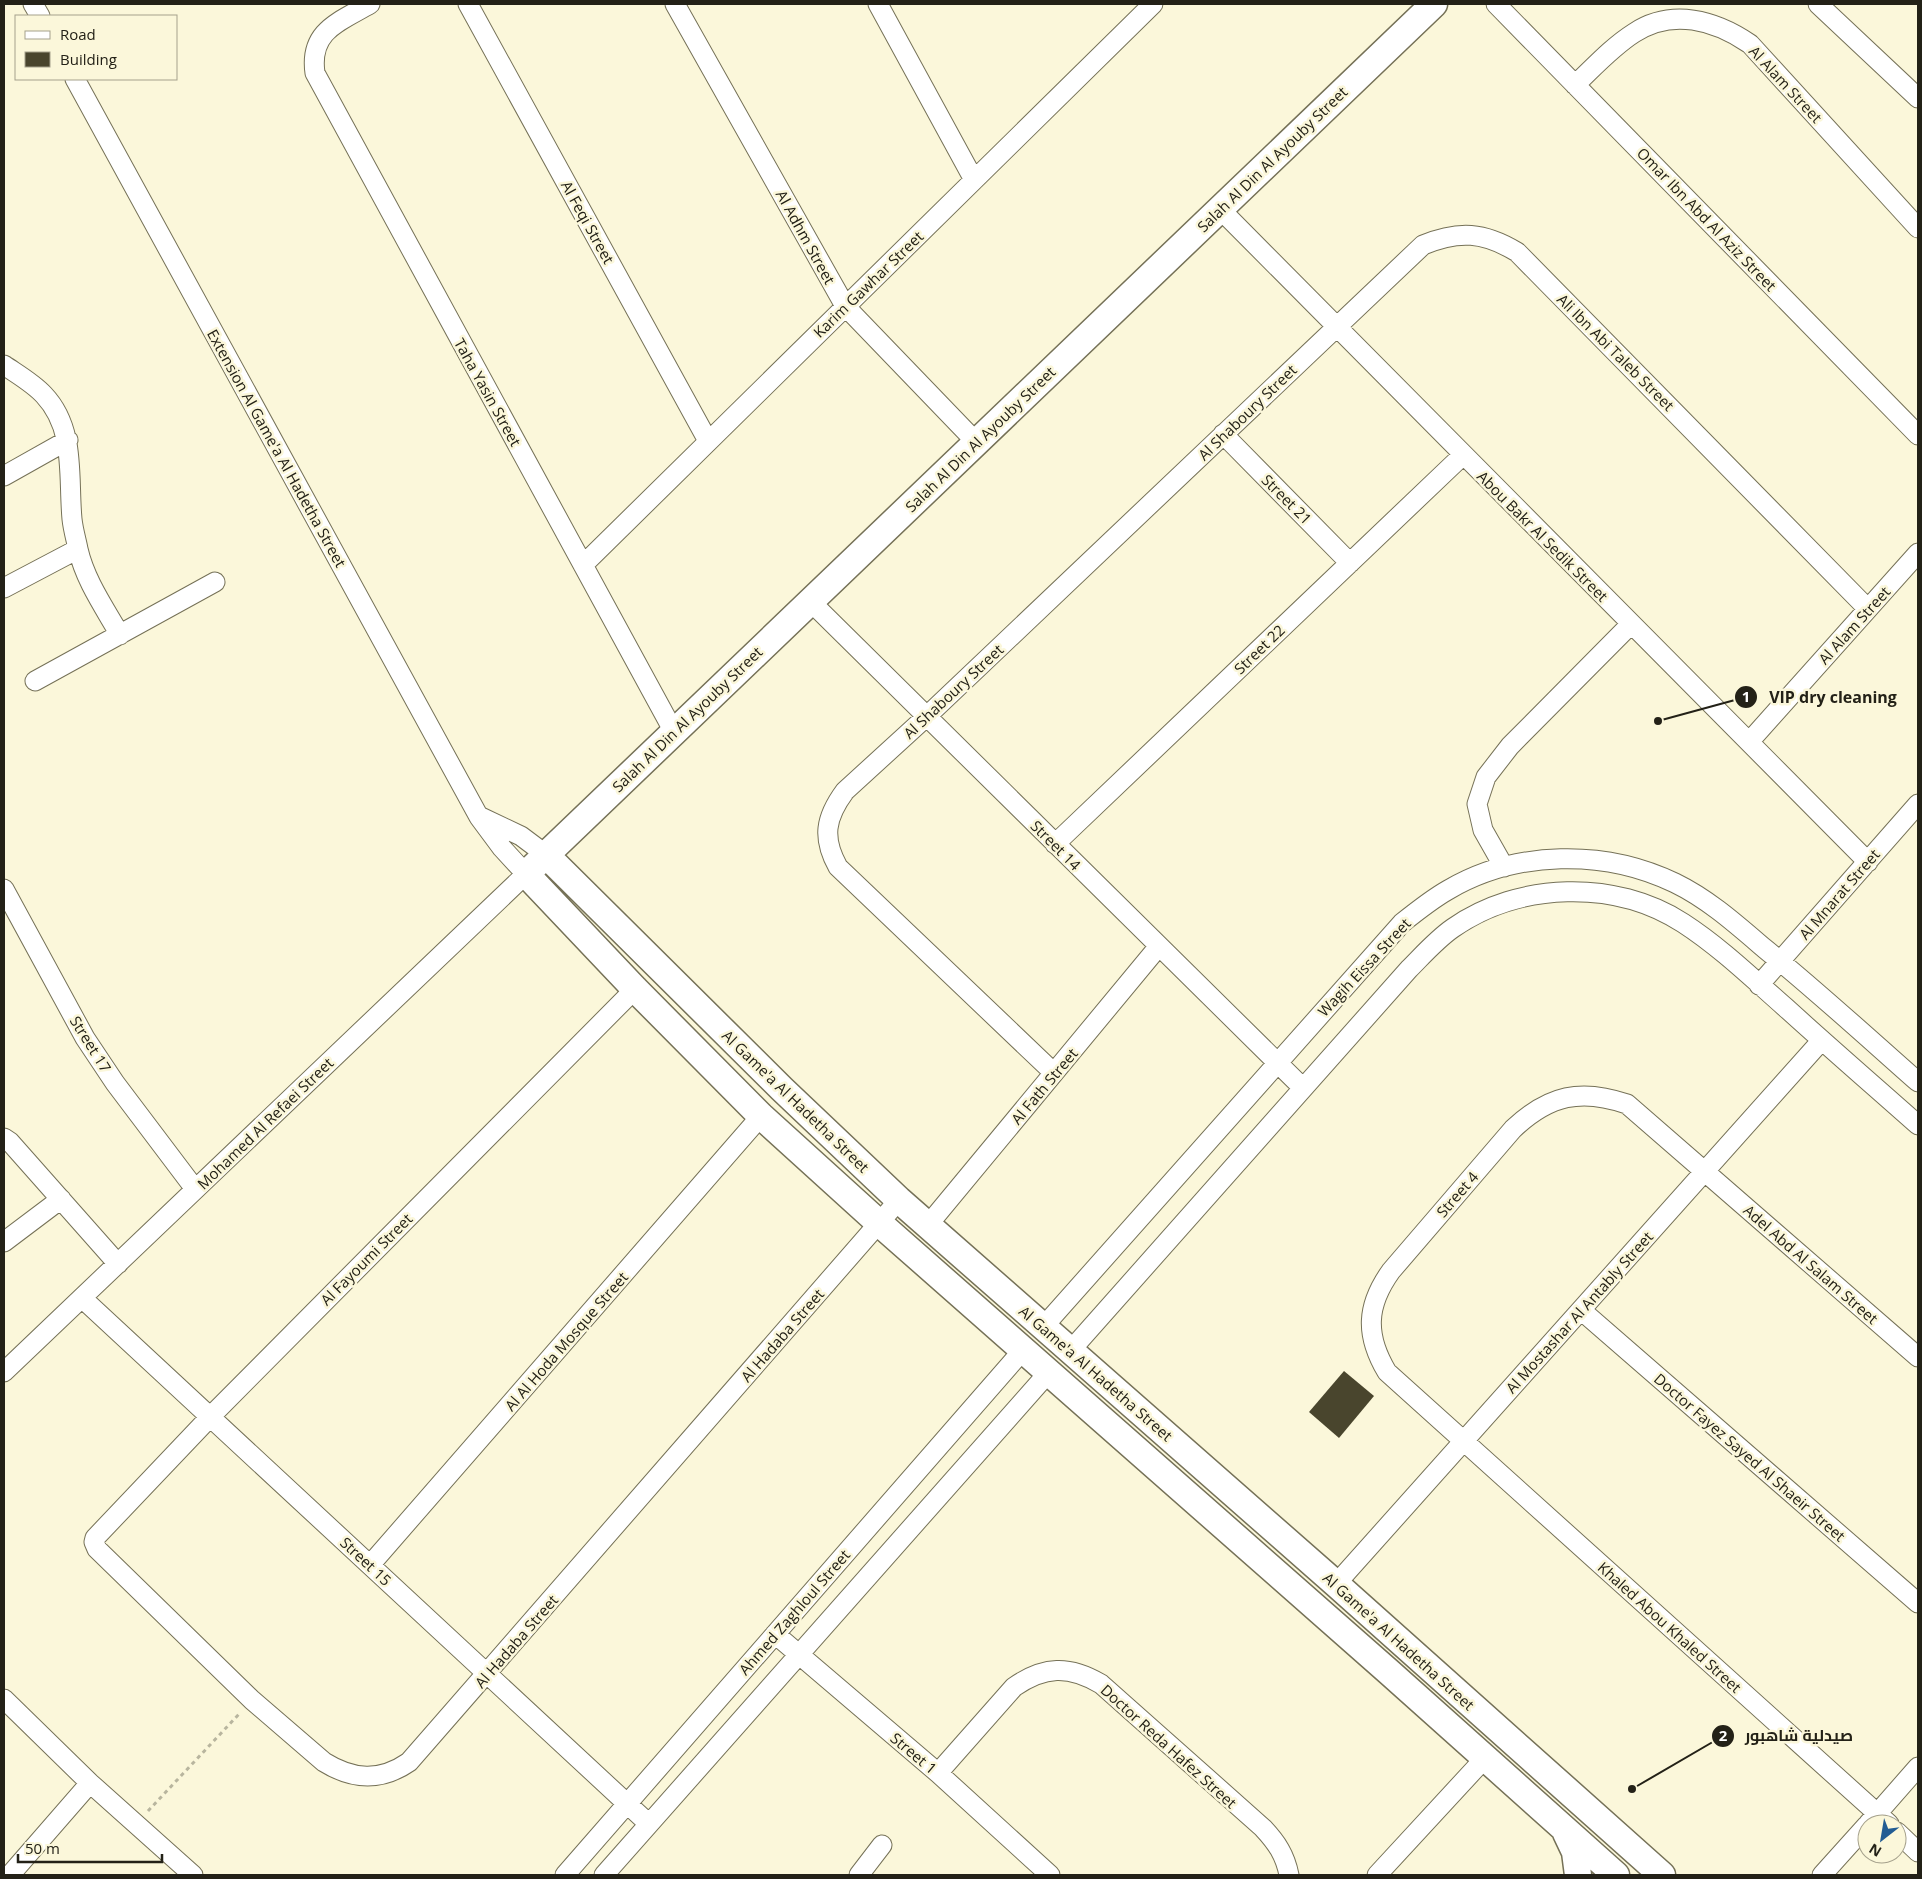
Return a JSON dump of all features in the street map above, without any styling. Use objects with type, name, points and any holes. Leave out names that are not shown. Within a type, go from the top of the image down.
[{"type":"street","points":[[33,4],[39,15]]},
{"type":"street","name":"Taha Yasin Street","points":[[370,4],[328,29],[320,38],[315,49],[313,61],[315,73],[674,732]]},
{"type":"street","name":"Al Feqi Street","points":[[468,4],[708,440]]},
{"type":"street","name":"Al Adhm Street","points":[[675,4],[845,306],[976,442]]},
{"type":"street","points":[[878,4],[974,180]]},
{"type":"street","name":"Karim Gawhar Street","points":[[583,565],[708,440],[1154,4]]},
{"type":"street","name":"Salah Al Din Al Ayouby Street","points":[[526,874],[1434,4]]},
{"type":"street","name":"Omar Ibn Abd Al Aziz Street","points":[[1496,4],[1918,435]]},
{"type":"street","points":[[1818,4],[1918,98]]},
{"type":"street","name":"Al Alam Street","points":[[1576,85],[1619,44],[1635,32],[1654,24],[1674,20],[1694,20],[1714,24],[1733,32],[1750,44],[1918,228]]},
{"type":"street","name":"Extension Al Game'a Al Hadetha Street","points":[[75,80],[479,817],[502,848],[526,874]]},
{"type":"street","name":"Abou Bakr Al Sedik Street","points":[[1220,209],[1868,862]]},
{"type":"street","name":"Ali Ibn Abi Taleb Street","points":[[1336,327],[1423,245],[1438,238],[1471,234],[1487,237],[1502,244],[1523,258],[1868,609]]},
{"type":"street","name":"Al Shaboury Street","points":[[1054,1073],[838,868],[830,853],[828,836],[830,820],[835,805],[845,792],[1336,327]]},
{"type":"street","points":[[9,375],[34,386],[52,405],[59,416],[68,440],[72,486],[72,520],[78,548],[88,578],[120,635]]},
{"type":"street","name":"Street 21","points":[[1224,434],[1350,563]]},
{"type":"street","points":[[4,476],[68,440]]},
{"type":"street","name":"Street 22","points":[[1055,844],[1463,455]]},
{"type":"street","points":[[4,588],[78,548]]},
{"type":"street","name":"Al Alam Street","points":[[1749,742],[1918,553]]},
{"type":"street","points":[[35,680],[215,582]]},
{"type":"street","name":"Street 14","points":[[810,601],[1303,1088]]},
{"type":"street","points":[[1504,867],[1483,830],[1477,804],[1486,777],[1510,746],[1631,624]]},
{"type":"street","name":"Al Mnarat Street","points":[[1759,985],[1918,804]]},
{"type":"street","points":[[479,817],[521,836],[545,854]]},
{"type":"street","name":"Al Game'a Al Hadetha Street","points":[[545,854],[782,1089],[900,1200],[1336,1584],[1662,1875]]},
{"type":"street","name":"Wagih Eissa Street","points":[[1044,1326],[1402,923],[1425,904],[1450,889],[1476,876],[1504,867],[1532,861],[1591,860],[1620,864],[1648,872],[1675,884],[1700,898],[1780,961],[1918,1082]]},
{"type":"street","name":"Al Game'a Al Hadetha Street","points":[[526,874],[635,989],[762,1116],[879,1223],[1389,1672],[1616,1875]]},
{"type":"street","name":"Mohamed Al Refaei Street","points":[[4,1372],[526,874]]},
{"type":"street","points":[[1071,1350],[1409,969],[1453,928],[1479,913],[1507,902],[1536,894],[1566,891],[1626,898],[1655,908],[1681,922],[1706,939],[1918,1126]]},
{"type":"street","name":"Street 17","points":[[4,892],[95,1053],[131,1105],[196,1189]]},
{"type":"street","name":"Al Fath Street","points":[[928,1225],[1159,946]]},
{"type":"street","name":"Al Fayoumi Street","points":[[99,1531],[635,989]]},
{"type":"street","name":"Al Mostashar Al Antably Street","points":[[1336,1584],[1822,1040]]},
{"type":"street","name":"Street 4","points":[[1463,1442],[1387,1372],[1378,1356],[1372,1339],[1371,1320],[1374,1302],[1380,1286],[1391,1271],[1513,1129],[1528,1115],[1566,1097],[1587,1095],[1607,1097],[1627,1104],[1705,1171]]},
{"type":"street","name":"Al Al Hoda Mosque Street","points":[[370,1565],[762,1116]]},
{"type":"street","points":[[4,1138],[10,1142],[118,1264]]},
{"type":"street","name":"Adel Abd Al Salam Street","points":[[1705,1171],[1918,1357]]},
{"type":"street","points":[[4,1242],[60,1199]]},
{"type":"street","name":"Al Hadaba Street","points":[[99,1531],[94,1542],[97,1549],[252,1700],[324,1762],[337,1770],[352,1775],[382,1775],[397,1770],[409,1762],[487,1674],[900,1200]]},
{"type":"street","name":"Street 15","points":[[82,1298],[650,1824]]},
{"type":"street","name":"Doctor Fayez Sayed Al Shaeir Street","points":[[1581,1310],[1918,1603]]},
{"type":"street","name":"Ahmed Zaghloul Street","points":[[565,1875],[1023,1350]]},
{"type":"street","points":[[604,1875],[1049,1372]]},
{"type":"street","name":"Khaled Abou Khaled Street","points":[[1463,1442],[1866,1814]]},
{"type":"street","name":"Street 1","points":[[775,1634],[938,1773],[1050,1875]]},
{"type":"street","points":[[1389,1672],[1410,1651]]},
{"type":"street","name":"Doctor Reda Hafez Street","points":[[938,1773],[1014,1687],[1027,1678],[1041,1672],[1072,1671],[1088,1676],[1101,1684],[1263,1828],[1277,1843],[1286,1860],[1289,1875]]},
{"type":"street","points":[[4,1699],[90,1782],[193,1875]]},
{"type":"street","points":[[1378,1875],[1485,1758]]},
{"type":"street","points":[[1881,1814],[1918,1767]]},
{"type":"street","points":[[10,1875],[90,1782]]},
{"type":"street","points":[[1563,1828],[1575,1852],[1578,1875]]},
{"type":"street","points":[[1822,1875],[1857,1840]]},
{"type":"street","points":[[1907,1842],[1918,1852]]},
{"type":"street","points":[[858,1875],[882,1845]]},
{"type":"path","points":[[136,1824],[252,1700]]},
{"type":"building","points":[[1344,1371],[1374,1396],[1339,1438],[1309,1412]]},
{"type":"place","name":"VIP dry cleaning","points":[[1658,721]]},
{"type":"place","name":"صيدلية شاهبور","points":[[1632,1789]]}]
